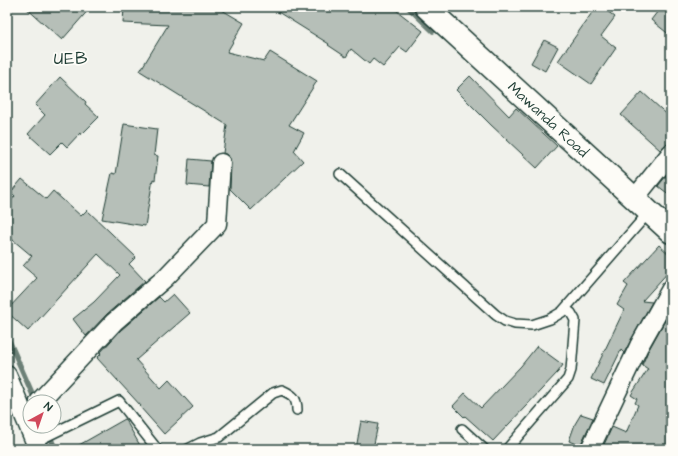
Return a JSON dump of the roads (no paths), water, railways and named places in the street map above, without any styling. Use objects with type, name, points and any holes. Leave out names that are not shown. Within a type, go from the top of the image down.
[{"type":"street","name":"Mawanda Road","points":[[434,10],[671,232]]},
{"type":"street","points":[[642,205],[671,153]]},
{"type":"street","points":[[46,394],[114,322],[165,278],[217,224],[221,163]]},
{"type":"street","points":[[590,449],[639,346],[671,289]]},
{"type":"street","points":[[7,375],[22,404]]},
{"type":"street","points":[[33,434],[37,446]]},
{"type":"lane","points":[[340,174],[496,315],[505,321],[515,324],[532,325],[550,319],[566,309],[642,205]]},
{"type":"lane","points":[[506,449],[568,379],[571,370],[575,320],[566,309]]},
{"type":"lane","points":[[188,449],[219,437],[274,393],[282,390],[293,395],[297,404],[297,410]]},
{"type":"lane","points":[[37,446],[119,401],[157,449]]},
{"type":"lane","points":[[462,429],[484,449]]},
{"type":"waterway","points":[[408,7],[433,31]]},
{"type":"waterway","points":[[7,336],[32,394]]},
{"type":"waterway","points":[[49,434],[55,449]]},
{"type":"district","name":"UEB","points":[[71,59]]}]
